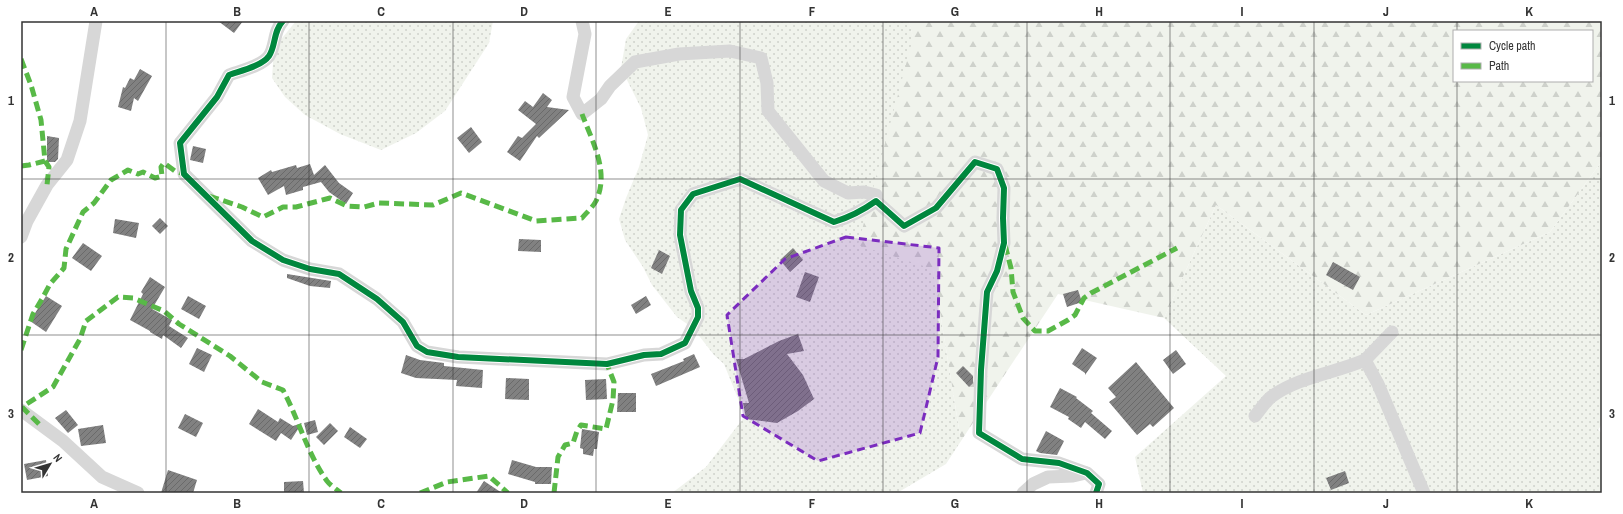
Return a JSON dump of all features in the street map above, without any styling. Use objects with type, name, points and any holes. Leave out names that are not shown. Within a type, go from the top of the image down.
[{"type":"street","points":[[21,237],[26,216],[47,185],[67,160],[80,121],[96,21]]},
{"type":"street","points":[[283,21],[279,26],[269,56],[252,68],[230,75],[217,97],[180,143],[184,174],[252,241],[283,260],[310,269],[339,274],[377,299],[403,322],[417,346],[427,352],[458,357],[607,364],[644,355],[661,354],[685,343],[698,317],[698,308],[691,291],[680,235],[681,210],[693,194],[740,179],[834,222],[851,217],[876,201]]},
{"type":"street","points":[[582,21],[585,34],[573,97],[582,114],[601,100],[610,86],[635,62],[679,54],[730,51],[761,58],[767,83],[768,111],[824,181],[848,193],[864,192],[876,195],[876,201],[904,226],[936,208],[975,162],[997,169],[1004,188],[1004,243],[997,271],[987,292],[981,370],[979,433],[1022,459],[1059,463],[1087,473],[1099,484],[1096,493]]},
{"type":"street","points":[[1255,416],[1270,398],[1295,384],[1366,360],[1392,332]]},
{"type":"street","points":[[1366,360],[1378,384],[1424,493]]},
{"type":"street","points":[[21,410],[24,414],[63,441],[102,477],[138,493]]},
{"type":"street","points":[[1023,493],[1033,484],[1048,478],[1087,473]]},
{"type":"highlighted area","points":[[846,237],[939,248],[938,357],[920,433],[818,461],[743,416],[727,315],[785,259]]},
{"type":"green space","points":[[296,21],[493,21],[489,43],[445,111],[416,133],[381,150],[340,134],[305,115],[285,97],[272,78],[274,48]]},
{"type":"green space","points":[[639,21],[909,21],[913,37],[933,269],[961,441],[946,464],[897,493],[672,493],[706,467],[745,416],[724,364],[714,355],[693,328],[677,317],[652,285],[643,267],[625,240],[619,219],[639,167],[648,135],[641,108],[621,68],[626,39]]},
{"type":"green space","points":[[909,21],[1602,21],[1602,161],[1550,232],[1366,315],[1216,205],[1164,318],[1058,294],[961,441],[933,269],[858,245],[913,38]]},
{"type":"green space","points":[[1602,161],[1602,424],[1598,430],[1602,433],[1602,493],[1143,493],[1135,457],[1226,376],[1164,318],[1216,205],[1366,315],[1550,232]]},
{"type":"building","points":[[218,21],[243,21],[234,33]]},
{"type":"building","points":[[140,69],[152,76],[138,101],[134,98],[131,111],[118,107],[123,87],[125,88],[130,78],[134,80]]},
{"type":"building","points":[[543,93],[552,100],[547,107],[569,110],[539,138],[537,136],[520,161],[507,152],[518,136],[522,138],[536,124],[518,110],[525,101],[533,107]]},
{"type":"building","points":[[471,127],[482,142],[469,153],[457,138]]},
{"type":"building","points":[[47,136],[59,138],[58,159],[55,162],[47,162]]},
{"type":"building","points":[[193,146],[206,149],[203,163],[190,160]]},
{"type":"building","points":[[310,164],[314,175],[325,165],[339,183],[353,193],[346,204],[329,192],[321,182],[303,187],[303,190],[286,195],[284,186],[268,195],[258,178],[271,170],[272,172],[296,165],[297,168]]},
{"type":"building","points":[[160,218],[168,226],[160,234],[152,226]]},
{"type":"building","points":[[115,219],[139,223],[136,238],[113,233]]},
{"type":"building","points":[[519,239],[541,240],[541,252],[518,251]]},
{"type":"building","points":[[83,243],[102,256],[91,271],[72,258]]},
{"type":"building","points":[[793,248],[803,260],[790,272],[780,260]]},
{"type":"building","points":[[659,250],[670,256],[662,274],[651,268]]},
{"type":"building","points":[[1333,262],[1360,277],[1353,290],[1326,275]]},
{"type":"building","points":[[805,272],[819,277],[810,302],[796,297]]},
{"type":"building","points":[[287,274],[331,281],[330,288],[310,286],[287,278]]},
{"type":"building","points":[[150,277],[165,287],[152,309],[172,320],[169,326],[188,338],[181,348],[163,335],[162,339],[130,320],[143,294],[141,292]]},
{"type":"building","points":[[1078,290],[1082,302],[1067,307],[1063,294]]},
{"type":"building","points":[[46,296],[62,306],[46,332],[30,321]]},
{"type":"building","points":[[188,296],[206,306],[199,319],[181,309]]},
{"type":"building","points":[[646,296],[651,305],[636,314],[631,305]]},
{"type":"building","points":[[798,334],[804,351],[787,354],[803,375],[814,399],[798,411],[777,423],[746,419],[743,403],[749,403],[736,359],[744,359],[779,341]]},
{"type":"building","points":[[197,348],[212,355],[204,372],[189,364]]},
{"type":"building","points":[[1082,348],[1097,358],[1085,375],[1085,373],[1072,364]]},
{"type":"building","points":[[1176,350],[1186,364],[1173,374],[1163,360]]},
{"type":"building","points":[[694,354],[700,367],[656,386],[651,374],[684,361],[683,359]]},
{"type":"building","points":[[406,355],[420,360],[444,363],[444,366],[483,370],[482,388],[456,386],[457,380],[416,378],[401,373]]},
{"type":"building","points":[[1136,362],[1174,408],[1153,427],[1150,424],[1137,435],[1109,402],[1116,397],[1108,388]]},
{"type":"building","points":[[963,366],[973,376],[973,383],[969,387],[956,373]]},
{"type":"building","points":[[506,378],[529,379],[529,400],[505,399]]},
{"type":"building","points":[[606,379],[607,399],[586,400],[585,380]]},
{"type":"building","points":[[1060,388],[1077,397],[1076,398],[1093,411],[1091,413],[1112,431],[1105,439],[1085,422],[1081,428],[1068,419],[1069,417],[1050,407]]},
{"type":"building","points":[[618,393],[636,393],[636,412],[617,412]]},
{"type":"building","points":[[258,409],[278,422],[280,418],[293,426],[302,423],[291,440],[281,433],[276,441],[249,424]]},
{"type":"building","points":[[66,410],[78,425],[68,433],[55,418]]},
{"type":"building","points":[[185,414],[203,423],[196,437],[178,428]]},
{"type":"building","points":[[315,420],[318,432],[307,435],[304,423]]},
{"type":"building","points":[[330,423],[338,431],[324,445],[316,437]]},
{"type":"building","points":[[103,425],[106,443],[81,446],[78,429]]},
{"type":"building","points":[[350,427],[367,439],[360,448],[344,437]]},
{"type":"building","points":[[582,429],[599,432],[597,449],[594,449],[593,456],[583,454],[583,449],[580,448]]},
{"type":"building","points":[[1046,431],[1064,441],[1057,455],[1040,453],[1036,451]]},
{"type":"building","points":[[46,460],[48,476],[27,480],[24,464]]},
{"type":"building","points":[[512,460],[536,467],[552,467],[551,484],[535,484],[535,482],[508,474]]},
{"type":"building","points":[[168,470],[197,480],[193,493],[161,493]]},
{"type":"building","points":[[1345,471],[1349,483],[1331,490],[1326,478]]},
{"type":"building","points":[[303,481],[304,493],[284,493],[284,482]]},
{"type":"building","points":[[484,481],[502,493],[476,493]]},
{"type":"marked path","points":[[21,59],[31,85],[41,120],[45,161],[49,167],[47,185]]},
{"type":"marked path","points":[[209,196],[242,207],[263,217],[283,207],[296,207],[330,198],[347,206],[364,207],[379,203],[433,205],[461,193],[536,221],[582,218],[596,201],[600,190],[601,179],[595,146],[582,114]]},
{"type":"marked path","points":[[21,166],[45,161]]},
{"type":"marked path","points":[[21,350],[33,314],[50,284],[64,268],[66,249],[83,212],[94,203],[111,180],[128,170],[138,174],[143,172],[155,178],[162,176],[161,167],[164,163],[175,171],[184,174]]},
{"type":"marked path","points":[[1005,245],[1011,268],[1013,292],[1023,318],[1035,331],[1048,331],[1068,320],[1075,315],[1084,298],[1091,293],[1177,248]]},
{"type":"marked path","points":[[39,424],[22,407],[53,387],[80,339],[86,321],[118,297],[133,298],[164,311],[179,324],[230,356],[262,382],[283,390],[320,470],[328,482],[341,493]]},
{"type":"marked path","points":[[554,493],[558,457],[565,445],[573,443],[577,431],[581,425],[606,429],[613,400],[614,382],[607,364]]},
{"type":"marked path","points":[[420,493],[447,482],[489,476],[508,493]]},
{"type":"cycle path","points":[[283,21],[276,34],[273,48],[266,60],[245,70],[229,75],[217,97],[180,143],[184,174],[252,241],[283,260],[310,269],[339,274],[377,299],[403,322],[417,346],[427,352],[458,357],[607,364],[644,355],[661,354],[685,343],[698,317],[698,308],[691,291],[680,235],[681,210],[693,194],[740,179],[834,222],[856,213],[876,201],[904,226],[936,208],[975,162],[997,169],[1004,188],[1004,243],[997,271],[987,292],[981,370],[979,433],[1022,459],[1059,463],[1087,473],[1099,484],[1096,493]]}]
